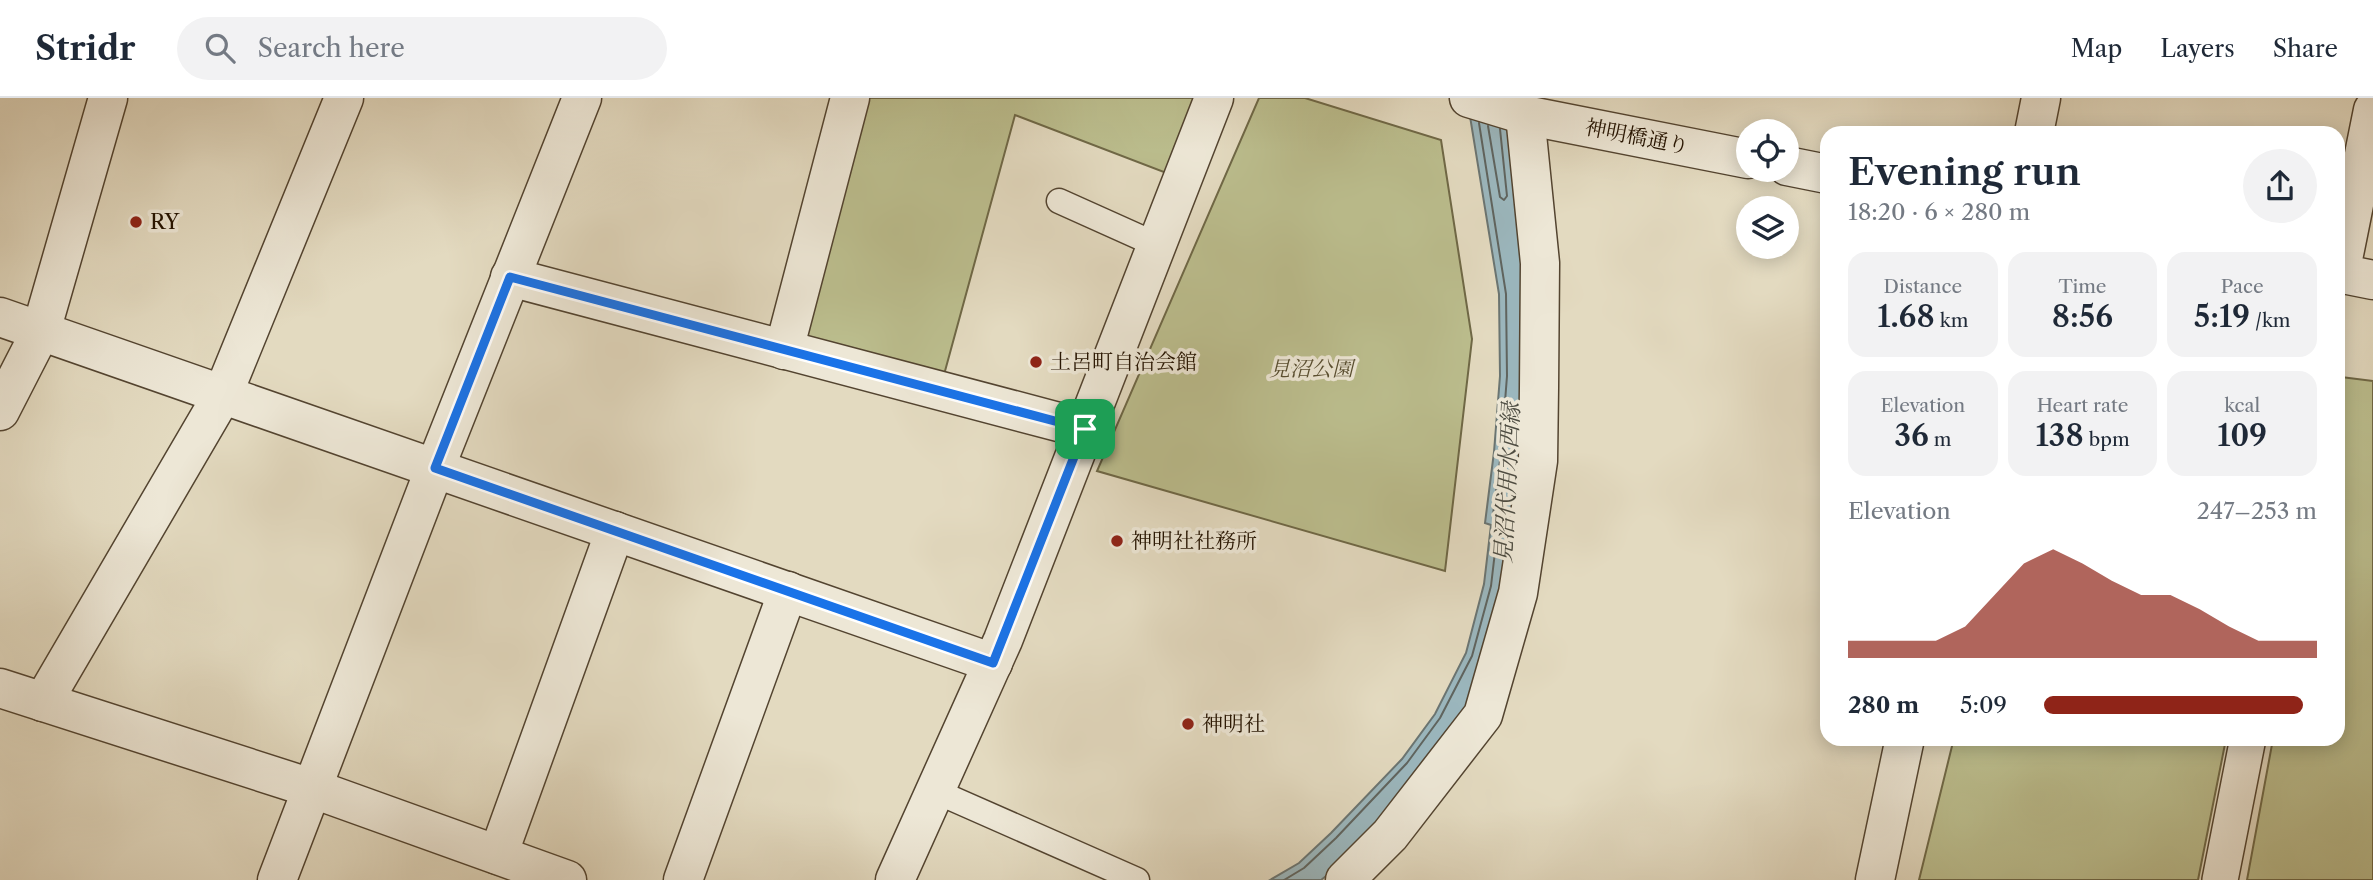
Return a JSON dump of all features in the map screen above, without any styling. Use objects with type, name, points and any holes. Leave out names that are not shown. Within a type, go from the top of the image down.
[{"type":"street","points":[[0,411],[41,331],[108,98]]},
{"type":"street","points":[[43,702],[223,394],[344,98]]},
{"type":"street","points":[[277,880],[435,468],[582,98]]},
{"type":"street","points":[[784,350],[850,98]]},
{"type":"street","points":[[895,880],[993,663],[1214,98]]},
{"type":"street","name":"神明橋通り","points":[[1469,98],[1525,116],[1736,157]]},
{"type":"street","points":[[2035,126],[2041,98]]},
{"type":"street","points":[[2347,278],[2373,110]]},
{"type":"street","points":[[1345,880],[1390,835],[1483,715],[1518,593],[1538,461],[1539,400],[1540,264],[1525,116]]},
{"type":"street","points":[[1799,168],[1820,173]]},
{"type":"street","points":[[510,277],[1085,429]]},
{"type":"street","points":[[0,317],[993,663]]},
{"type":"street","points":[[498,855],[615,531]]},
{"type":"street","points":[[683,880],[788,591]]},
{"type":"street","points":[[0,688],[311,788],[558,879]]},
{"type":"street","points":[[1875,880],[1903,746]]},
{"type":"street","points":[[2220,880],[2246,746]]},
{"type":"lane","points":[[1059,201],[1157,245]]},
{"type":"lane","points":[[935,791],[1137,880]]},
{"type":"green space","points":[[863,98],[1203,98],[1169,174],[1015,115],[942,382],[802,343]]},
{"type":"green space","name":"見沼公園","points":[[1259,98],[1305,98],[1441,140],[1472,339],[1445,571],[1097,471]]},
{"type":"green space","points":[[2345,378],[2373,381],[2373,880],[2247,880],[2272,746],[2345,746]]},
{"type":"green space","points":[[1952,746],[2225,746],[2198,880],[1919,880]]},
{"type":"water","name":"見沼代用水西縁","points":[[1467,98],[1510,98],[1519,152],[1527,372],[1513,579],[1475,698],[1369,842],[1321,880],[1270,880],[1299,863],[1331,833],[1402,759],[1435,714],[1466,653],[1484,584],[1491,525],[1485,523],[1500,376],[1499,294]]},
{"type":"place","name":"RY","points":[[136,222]]},
{"type":"place","name":"土呂町自治会館","points":[[1036,362]]},
{"type":"place","name":"神明社社務所","points":[[1117,541]]},
{"type":"place","name":"神明社","points":[[1188,724]]},
{"type":"route","points":[[510,277],[1085,429],[993,663],[435,468],[510,277]]}]
